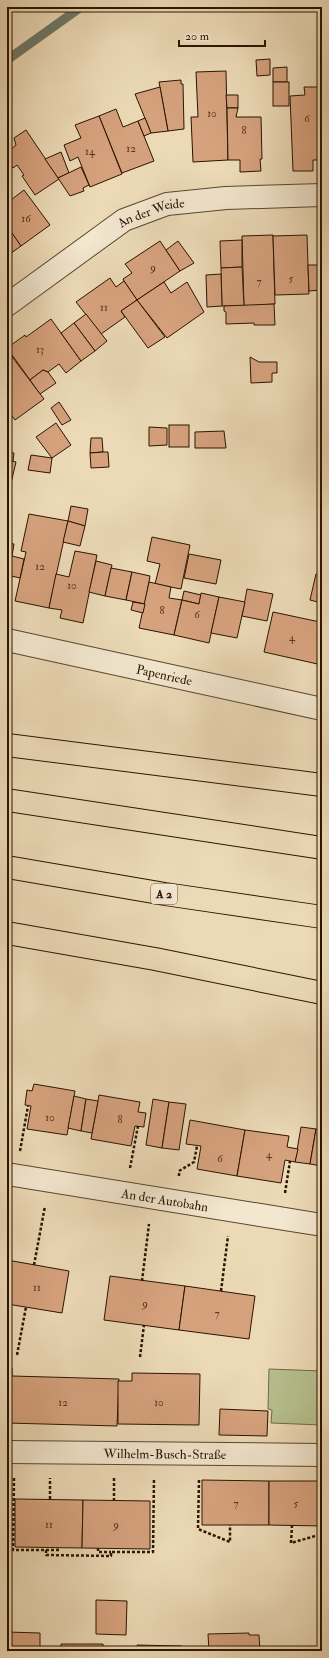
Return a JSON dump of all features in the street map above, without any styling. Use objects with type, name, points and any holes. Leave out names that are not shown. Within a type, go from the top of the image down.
[{"type":"highway","points":[[7,745],[322,785]]},
{"type":"highway","points":[[7,800],[322,848]]},
{"type":"highway","name":"A 2","points":[[7,867],[165,894],[322,916]]},
{"type":"highway","points":[[7,933],[155,959],[322,993]]},
{"type":"highway","points":[[155,959],[322,978]]},
{"type":"street","name":"An der Weide","points":[[7,305],[124,220],[167,204],[226,198],[322,195]]},
{"type":"street","name":"Papenriede","points":[[7,640],[322,709]]},
{"type":"street","name":"An der Autobahn","points":[[7,1174],[322,1225]]},
{"type":"street","name":"Wilhelm-Busch-Straße","points":[[10,1462],[322,1455]]},
{"type":"path","points":[[19,1154],[28,1106]]},
{"type":"path","points":[[129,1172],[138,1126]]},
{"type":"path","points":[[178,1178],[179,1171],[194,1162],[197,1146]]},
{"type":"path","points":[[285,1197],[290,1161]]},
{"type":"path","points":[[34,1265],[46,1200]]},
{"type":"path","points":[[142,1281],[150,1218]]},
{"type":"path","points":[[221,1291],[228,1232]]},
{"type":"path","points":[[17,1355],[26,1307]]},
{"type":"path","points":[[140,1357],[144,1325]]},
{"type":"path","points":[[10,1462],[13,1550],[59,1550],[58,1548]]},
{"type":"path","points":[[50,1472],[50,1499]]},
{"type":"path","points":[[114,1472],[114,1500]]},
{"type":"path","points":[[98,1548],[98,1552],[153,1552],[154,1472]]},
{"type":"path","points":[[199,1478],[198,1529],[230,1542],[230,1525]]},
{"type":"path","points":[[292,1525],[291,1543],[322,1534]]},
{"type":"path","points":[[46,1550],[46,1555],[111,1556],[111,1552]]},
{"type":"green space","points":[[269,1369],[322,1371],[322,1425],[271,1423],[272,1410],[268,1409]]},
{"type":"building","points":[[270,59],[270,75],[257,76],[256,60]]},
{"type":"building","points":[[287,67],[287,82],[273,82],[273,68]]},
{"type":"building","points":[[226,71],[228,160],[193,162],[191,117],[198,117],[196,72]]},
{"type":"building","points":[[181,80],[181,84],[183,84],[184,129],[168,131],[159,82]]},
{"type":"building","points":[[273,82],[289,82],[289,106],[273,106]]},
{"type":"building","points":[[160,87],[168,131],[151,133],[135,94]]},
{"type":"building","points":[[304,87],[322,87],[322,160],[313,160],[313,171],[293,171],[290,96],[305,95]]},
{"type":"building","points":[[226,95],[238,95],[238,108],[227,108]]},
{"type":"building","points":[[227,108],[238,108],[236,117],[261,117],[261,171],[240,172],[240,160],[228,160]]},
{"type":"building","points":[[116,109],[123,127],[138,121],[154,161],[122,173],[99,116]]},
{"type":"building","points":[[99,116],[122,174],[90,187],[78,157],[70,161],[64,145],[81,138],[75,125]]},
{"type":"building","points":[[145,118],[151,133],[144,136],[138,121]]},
{"type":"building","points":[[26,130],[59,179],[35,195],[22,176],[24,175],[17,165],[13,168],[8,161],[12,159],[8,152],[16,145],[14,138]]},
{"type":"building","points":[[61,152],[69,173],[58,178],[45,159]]},
{"type":"building","points":[[81,167],[89,185],[83,188],[84,191],[70,196],[58,178]]},
{"type":"building","points":[[24,190],[50,225],[21,246],[7,226],[7,203]]},
{"type":"building","points":[[7,226],[21,246],[7,256]]},
{"type":"building","points":[[273,235],[275,304],[244,306],[242,236]]},
{"type":"building","points":[[307,235],[309,294],[275,295],[273,236]]},
{"type":"building","points":[[242,240],[242,267],[221,268],[220,241]]},
{"type":"building","points":[[160,241],[180,271],[137,300],[123,279],[132,273],[125,264]]},
{"type":"building","points":[[178,241],[194,263],[180,271],[166,250]]},
{"type":"building","points":[[308,265],[322,265],[322,290],[309,291]]},
{"type":"building","points":[[242,267],[244,306],[222,306],[221,268]]},
{"type":"building","points":[[221,274],[222,306],[207,307],[206,275]]},
{"type":"building","points":[[110,278],[116,287],[124,281],[137,300],[121,311],[125,317],[101,334],[76,302]]},
{"type":"building","points":[[164,282],[171,293],[187,282],[204,312],[167,338],[137,300]]},
{"type":"building","points":[[137,300],[165,337],[148,348],[121,311]]},
{"type":"building","points":[[274,304],[275,325],[254,325],[254,323],[226,324],[226,312],[224,311],[224,306]]},
{"type":"building","points":[[86,314],[107,341],[95,351],[74,323]]},
{"type":"building","points":[[51,319],[81,361],[66,373],[59,364],[48,372],[43,370],[30,380],[7,348],[25,335],[26,337]]},
{"type":"building","points":[[74,323],[95,351],[81,361],[61,333]]},
{"type":"building","points":[[7,350],[44,399],[15,420],[7,409]]},
{"type":"building","points":[[250,357],[259,362],[277,362],[277,373],[272,373],[272,382],[251,383]]},
{"type":"building","points":[[43,370],[48,372],[56,383],[40,394],[30,380]]},
{"type":"building","points":[[59,402],[71,420],[62,425],[51,408]]},
{"type":"building","points":[[56,423],[71,445],[52,458],[36,437]]},
{"type":"building","points":[[169,425],[189,425],[189,447],[169,447]]},
{"type":"building","points":[[149,427],[167,428],[167,445],[149,446]]},
{"type":"building","points":[[224,431],[226,448],[195,448],[195,432]]},
{"type":"building","points":[[91,438],[102,438],[103,452],[90,453]]},
{"type":"building","points":[[7,452],[14,453],[13,461],[7,460]]},
{"type":"building","points":[[108,452],[109,467],[91,468],[90,453]]},
{"type":"building","points":[[31,455],[52,458],[50,473],[28,470]]},
{"type":"building","points":[[7,460],[16,462],[11,483],[7,483]]},
{"type":"building","points":[[71,506],[88,509],[85,526],[68,521]]},
{"type":"building","points":[[29,514],[68,521],[49,608],[15,601],[26,552],[21,551]]},
{"type":"building","points":[[68,521],[85,526],[80,546],[63,542]]},
{"type":"building","points":[[152,537],[190,545],[181,589],[155,584],[160,564],[147,561]]},
{"type":"building","points":[[7,543],[14,544],[12,556],[24,559],[20,578],[7,575]]},
{"type":"building","points":[[75,551],[97,555],[83,623],[60,618],[62,610],[49,608],[56,574],[69,577]]},
{"type":"building","points":[[189,554],[221,560],[216,584],[184,578]]},
{"type":"building","points":[[96,561],[112,565],[105,596],[89,592]]},
{"type":"building","points":[[111,568],[132,572],[126,600],[105,596]]},
{"type":"building","points":[[132,572],[150,576],[145,604],[126,600]]},
{"type":"building","points":[[316,574],[322,575],[322,603],[310,600]]},
{"type":"building","points":[[149,582],[171,587],[169,598],[182,600],[174,635],[139,628]]},
{"type":"building","points":[[247,589],[273,594],[267,621],[242,616]]},
{"type":"building","points":[[184,591],[201,595],[199,604],[182,600]]},
{"type":"building","points":[[201,593],[219,597],[209,643],[174,635],[182,600],[199,604]]},
{"type":"building","points":[[219,597],[245,602],[237,638],[211,633]]},
{"type":"building","points":[[133,602],[145,604],[143,613],[131,610]]},
{"type":"building","points":[[273,612],[320,622],[319,629],[322,629],[322,665],[264,652]]},
{"type":"building","points":[[34,1084],[75,1091],[67,1135],[27,1129],[31,1106],[25,1105],[27,1090],[32,1091]]},
{"type":"building","points":[[99,1095],[140,1102],[138,1112],[146,1113],[144,1127],[135,1126],[131,1146],[91,1139]]},
{"type":"building","points":[[74,1096],[86,1099],[81,1131],[68,1128]]},
{"type":"building","points":[[86,1099],[98,1101],[92,1133],[81,1131]]},
{"type":"building","points":[[153,1099],[169,1102],[162,1148],[146,1145]]},
{"type":"building","points":[[169,1102],[186,1104],[179,1150],[162,1148]]},
{"type":"building","points":[[190,1120],[245,1130],[237,1176],[197,1169],[201,1146],[186,1144]]},
{"type":"building","points":[[301,1127],[316,1129],[310,1164],[295,1162]]},
{"type":"building","points":[[316,1129],[322,1130],[322,1166],[310,1164]]},
{"type":"building","points":[[245,1130],[289,1136],[287,1147],[298,1149],[295,1162],[285,1160],[281,1183],[237,1176]]},
{"type":"building","points":[[7,1260],[69,1271],[62,1313],[7,1304]]},
{"type":"building","points":[[110,1276],[185,1286],[179,1330],[104,1320]]},
{"type":"building","points":[[185,1286],[255,1296],[249,1339],[179,1330]]},
{"type":"building","points":[[7,1368],[12,1368],[12,1376],[119,1379],[117,1426],[7,1423]]},
{"type":"building","points":[[132,1373],[200,1374],[199,1425],[118,1424],[118,1381],[132,1381]]},
{"type":"building","points":[[220,1409],[268,1411],[267,1436],[219,1435]]},
{"type":"building","points":[[202,1480],[269,1481],[269,1525],[202,1525]]},
{"type":"building","points":[[269,1481],[322,1481],[322,1526],[269,1525]]},
{"type":"building","points":[[15,1499],[83,1500],[82,1548],[15,1547]]},
{"type":"building","points":[[83,1500],[150,1501],[150,1549],[82,1548]]},
{"type":"building","points":[[96,1600],[127,1601],[126,1635],[96,1634]]},
{"type":"building","points":[[7,1632],[40,1633],[40,1651],[7,1651]]},
{"type":"building","points":[[249,1633],[249,1635],[259,1635],[260,1651],[209,1651],[208,1634]]},
{"type":"building","points":[[61,1644],[103,1644],[104,1651],[61,1651]]},
{"type":"building","points":[[137,1645],[182,1646],[182,1651],[137,1651]]},
{"type":"waterway","points":[[7,60],[81,7]]}]
